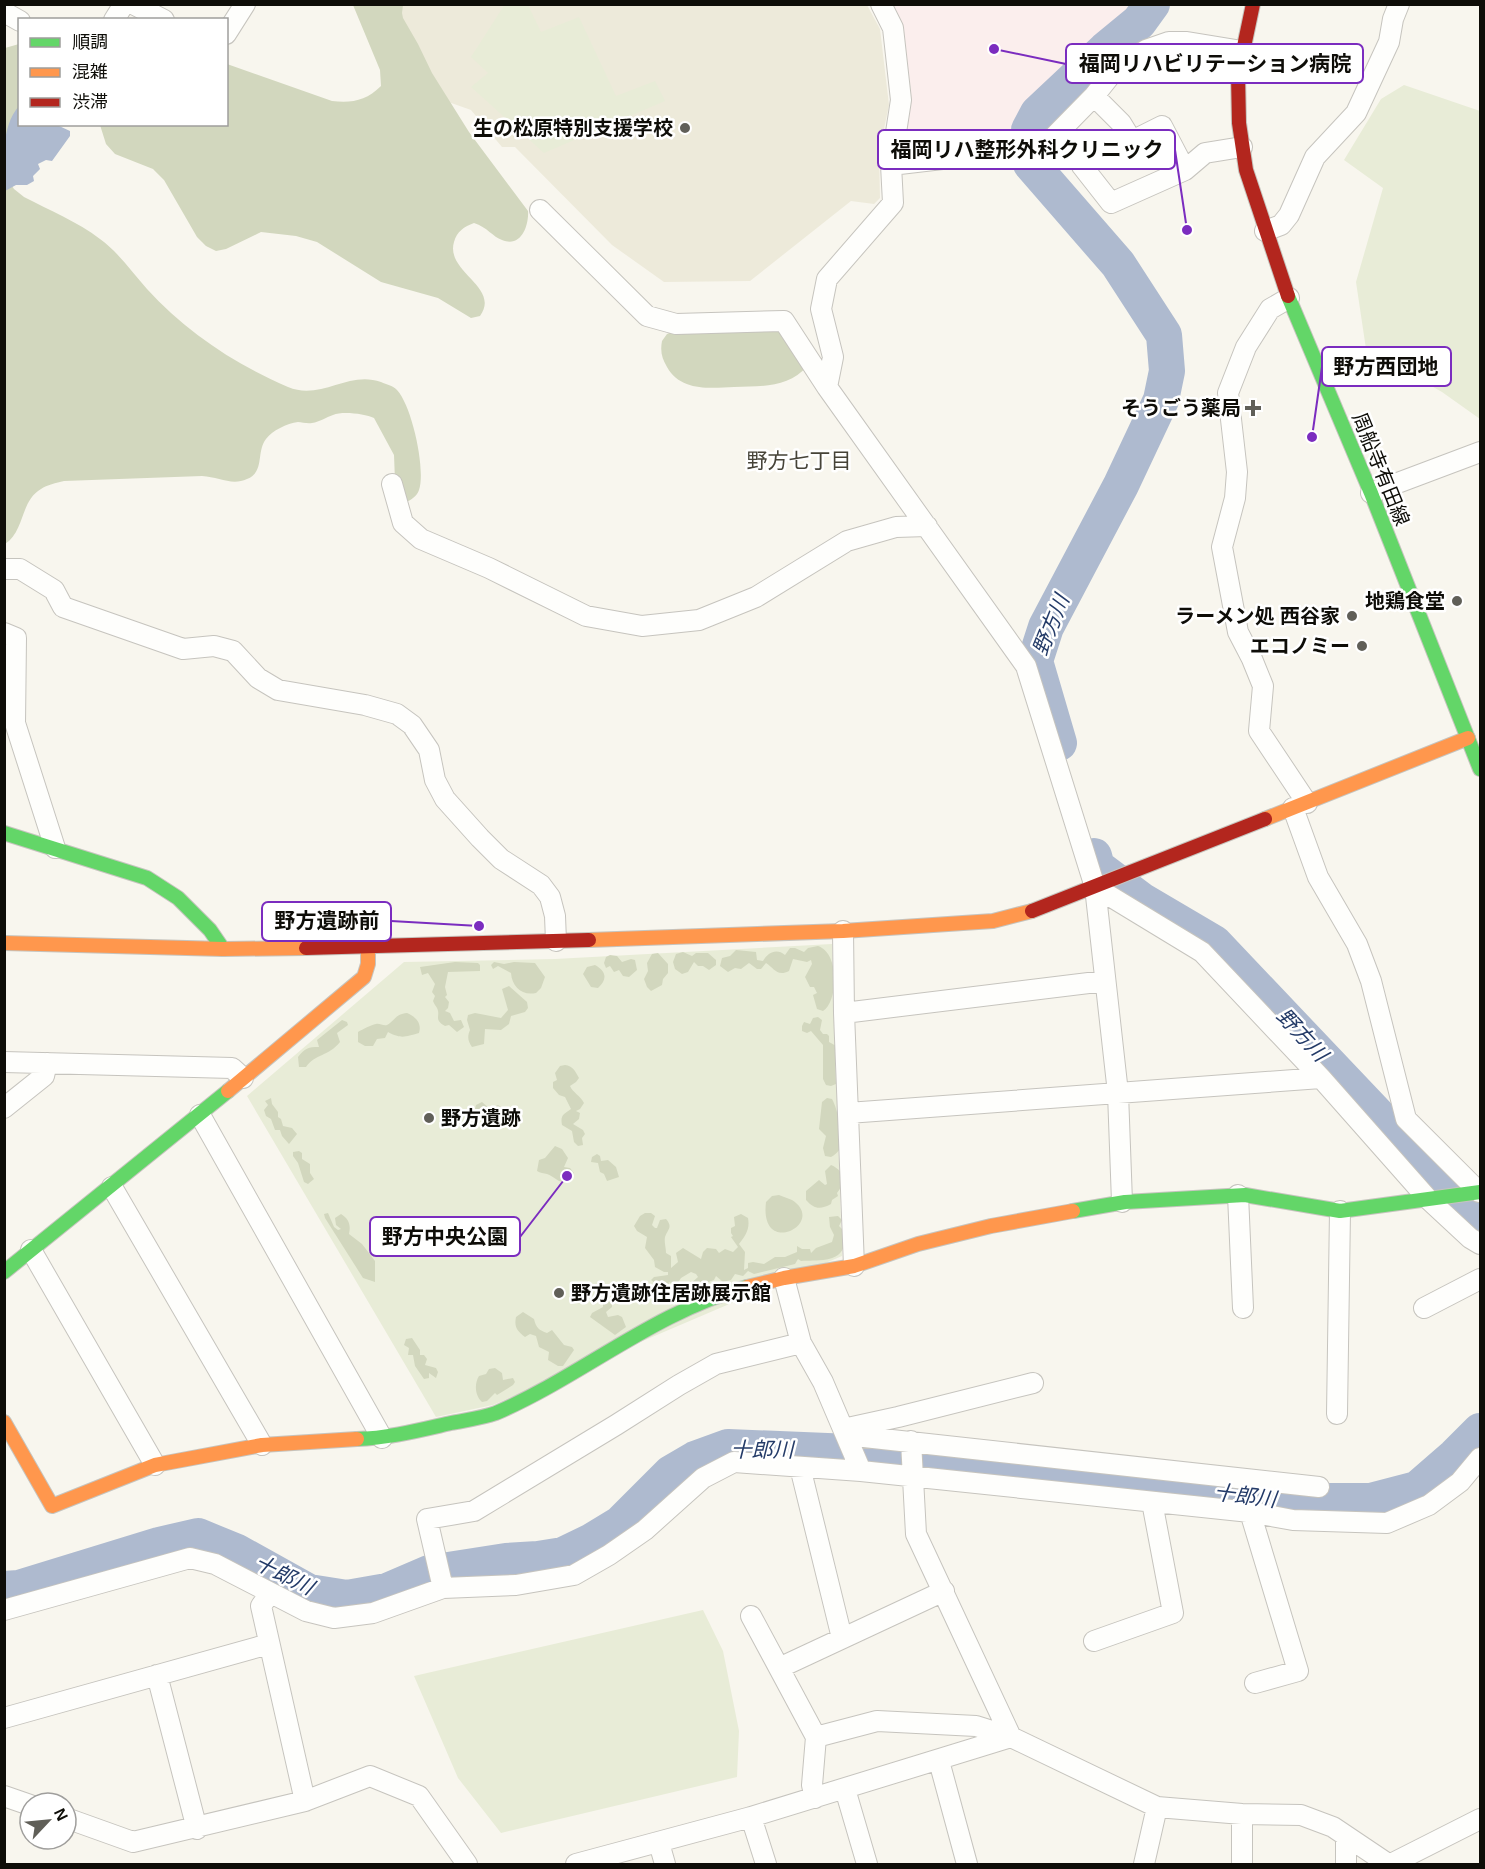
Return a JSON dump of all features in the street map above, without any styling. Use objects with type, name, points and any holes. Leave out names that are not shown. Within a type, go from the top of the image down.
[{"type":"street","points":[[115,18],[124,4]]},
{"type":"street","points":[[133,4],[160,18]]},
{"type":"street","points":[[228,31],[245,4]]},
{"type":"street","points":[[827,387],[833,357],[821,309],[827,279],[893,203],[891,165],[901,100],[893,28],[881,4]]},
{"type":"street","name":"周船寺有田線","points":[[1253,4],[1238,75],[1239,123],[1246,170],[1289,297],[1371,493],[1480,769]]},
{"type":"street","points":[[1265,231],[1281,225],[1289,216],[1315,157],[1356,113],[1389,42],[1393,19],[1399,4]]},
{"type":"street","points":[[4,12],[18,20]]},
{"type":"street","points":[[891,165],[1044,147],[1094,96],[1110,76],[1146,50],[1170,42],[1187,42],[1242,51]]},
{"type":"street","points":[[1094,96],[1121,123],[1132,141]]},
{"type":"street","points":[[1185,170],[1162,126],[1082,166],[1112,203],[1185,170],[1205,153],[1242,147]]},
{"type":"street","points":[[540,210],[648,316],[676,324],[784,321],[827,387],[1026,666],[1095,887],[1118,1093],[1122,1202]]},
{"type":"street","points":[[1289,297],[1270,309],[1246,347],[1228,393],[1237,472],[1235,498],[1222,547],[1238,632],[1263,686],[1259,731],[1300,806],[1318,877],[1357,944],[1368,972],[1406,1119],[1477,1192]]},
{"type":"street","points":[[1371,493],[1480,452]]},
{"type":"street","points":[[392,484],[403,523],[421,539],[489,568],[586,616],[642,626],[699,620],[756,597],[847,542],[896,527],[927,525]]},
{"type":"street","points":[[4,569],[20,569],[54,590],[63,606],[183,649],[214,646],[233,651],[258,678],[278,690],[365,705],[397,714],[412,725],[429,750],[435,780],[445,799],[501,859],[541,885],[550,897],[555,916],[556,940]]},
{"type":"street","points":[[4,633],[16,638],[15,723],[55,848]]},
{"type":"street","points":[[4,943],[223,949],[368,948],[843,931],[993,921],[1029,912],[1095,887],[1468,738]]},
{"type":"street","points":[[4,832],[147,878],[178,898],[210,930],[223,949]]},
{"type":"street","points":[[1095,887],[1202,952],[1470,1238],[1480,1244]]},
{"type":"street","points":[[843,931],[854,1266]]},
{"type":"street","points":[[4,1272],[200,1115],[364,977],[368,964],[368,948]]},
{"type":"street","points":[[844,1013],[1105,981]]},
{"type":"street","points":[[4,1062],[232,1068],[243,1078]]},
{"type":"street","points":[[4,1108],[44,1076],[47,1063]]},
{"type":"street","points":[[848,1113],[1321,1078]]},
{"type":"street","points":[[200,1115],[382,1438]]},
{"type":"street","points":[[112,1187],[262,1445]]},
{"type":"street","points":[[4,1422],[52,1506],[155,1465],[262,1445],[382,1438],[494,1414],[541,1391],[679,1311],[729,1292],[784,1278],[854,1266],[918,1244],[991,1226],[1122,1202],[1238,1195],[1340,1211],[1477,1192]]},
{"type":"street","points":[[1238,1195],[1243,1308]]},
{"type":"street","points":[[1337,1414],[1340,1211]]},
{"type":"street","points":[[31,1250],[155,1465]]},
{"type":"street","points":[[784,1278],[801,1344],[823,1382],[861,1471]]},
{"type":"street","points":[[1424,1308],[1480,1279]]},
{"type":"street","points":[[443,1588],[427,1519],[474,1511],[716,1364],[801,1344]]},
{"type":"street","points":[[845,1432],[1033,1383]]},
{"type":"street","points":[[845,1432],[1319,1487]]},
{"type":"street","points":[[911,1441],[916,1534],[1011,1737]]},
{"type":"street","points":[[4,1610],[190,1558],[215,1564],[306,1611],[334,1618],[373,1613],[443,1588],[516,1585],[574,1575],[609,1555],[645,1530],[703,1478],[734,1462],[912,1476],[1250,1512],[1293,1520],[1387,1522],[1429,1505],[1460,1482],[1480,1458]]},
{"type":"street","points":[[800,1467],[842,1638]]},
{"type":"street","points":[[1094,1641],[1173,1613],[1152,1502]]},
{"type":"street","points":[[1250,1512],[1298,1671],[1256,1683]]},
{"type":"street","points":[[779,1668],[944,1591]]},
{"type":"street","points":[[270,1593],[261,1606],[305,1801]]},
{"type":"street","points":[[751,1616],[816,1737],[812,1785],[815,1798]]},
{"type":"street","points":[[4,1718],[269,1644]]},
{"type":"street","points":[[157,1675],[197,1828]]},
{"type":"street","points":[[816,1737],[877,1721],[976,1726],[1011,1737],[1157,1808],[1242,1814],[1301,1815],[1333,1827],[1390,1864],[1480,1818]]},
{"type":"street","points":[[576,1864],[751,1817],[1011,1737]]},
{"type":"street","points":[[939,1761],[967,1864]]},
{"type":"street","points":[[78,1822],[133,1842],[305,1801],[370,1776],[419,1796],[466,1864]]},
{"type":"street","points":[[845,1789],[867,1864]]},
{"type":"street","points":[[1144,1864],[1157,1808]]},
{"type":"street","points":[[1242,1814],[1242,1864]]},
{"type":"street","points":[[751,1817],[766,1864]]},
{"type":"street","points":[[1346,1836],[1346,1864]]},
{"type":"street","points":[[659,1843],[665,1864]]},
{"type":"shaded area","name":"生の松原特別支援学校","points":[[403,4],[867,5],[880,29],[889,105],[879,153],[880,198],[874,204],[851,201],[750,281],[664,282],[612,245],[515,147],[502,147],[471,110],[440,99],[397,15]]},
{"type":"shaded area","points":[[893,5],[1131,5],[1047,84],[1026,107],[1017,136],[901,153],[911,89],[897,13]]},
{"type":"green space","points":[[505,4],[528,5],[541,32],[579,17],[616,96],[655,81],[665,101],[544,153],[471,87],[488,73],[471,57]]},
{"type":"green space","points":[[353,5],[403,5],[403,18],[432,73],[469,132],[528,211],[525,229],[514,241],[499,239],[474,223],[461,230],[455,238],[453,253],[457,262],[484,296],[485,306],[480,316],[471,318],[438,298],[381,282],[317,242],[296,236],[261,232],[226,249],[216,251],[206,246],[197,237],[164,180],[153,169],[115,154],[106,144],[100,126],[228,126],[228,64],[332,101],[346,102],[364,98],[381,86],[380,70]]},
{"type":"green space","points":[[18,44],[18,123],[5,158],[5,48]]},
{"type":"green space","points":[[1404,85],[1480,111],[1480,419],[1442,392],[1366,349],[1356,282],[1383,188],[1344,160],[1381,99]]},
{"type":"green space","points":[[4,174],[14,189],[24,197],[73,222],[107,244],[147,289],[178,319],[212,346],[249,368],[288,387],[300,390],[312,390],[369,379],[395,388],[403,398],[416,438],[421,468],[421,481],[417,494],[406,502],[395,481],[394,455],[374,418],[342,413],[315,422],[294,423],[276,430],[263,444],[256,472],[253,476],[241,481],[202,476],[64,481],[49,485],[34,494],[16,532],[5,544]]},
{"type":"green space","points":[[783,328],[807,366],[800,373],[783,382],[716,388],[688,385],[673,375],[662,355],[662,341],[667,334],[674,331]]},
{"type":"green space","points":[[832,944],[842,1256],[493,1405],[436,1417],[247,1096],[404,962],[555,959]]},
{"type":"green space","points":[[818,946],[825,950],[830,958],[834,978],[832,998],[823,1011],[817,1009],[813,995],[817,993],[814,987],[810,987],[805,977],[812,964],[811,960],[807,962],[793,959],[789,971],[785,973],[776,971],[766,963],[761,969],[749,963],[741,969],[735,968],[728,972],[720,966],[722,958],[730,956],[736,950],[756,952],[757,960],[763,961],[773,952],[785,955],[790,948],[804,952],[808,948]]},
{"type":"green space","points":[[683,952],[692,956],[696,953],[708,953],[716,960],[716,965],[709,970],[694,962],[688,972],[682,974],[675,969],[673,962],[676,954]]},
{"type":"green space","points":[[658,953],[668,964],[668,973],[662,985],[651,991],[644,979],[648,971],[647,963],[652,954]]},
{"type":"green space","points":[[617,956],[622,962],[635,960],[637,970],[629,977],[623,976],[619,970],[614,972],[610,966],[606,968],[604,963],[606,957]]},
{"type":"green space","points":[[455,962],[480,965],[480,971],[448,972],[445,997],[449,1002],[445,1011],[450,1013],[454,1021],[461,1020],[464,1027],[457,1032],[449,1025],[445,1026],[439,1021],[438,1011],[433,1001],[435,996],[432,992],[435,984],[428,973],[422,975],[420,967]]},
{"type":"green space","points":[[494,962],[535,963],[545,977],[541,988],[536,993],[522,992],[513,982],[511,973],[498,966],[493,969],[491,965]]},
{"type":"green space","points":[[595,965],[602,970],[604,975],[598,988],[591,987],[583,974],[587,967]]},
{"type":"green space","points":[[509,986],[527,1002],[528,1008],[525,1012],[511,1016],[509,1024],[501,1030],[485,1029],[484,1044],[472,1047],[468,1039],[470,1030],[468,1015],[475,1013],[501,1018],[508,1010],[502,989]]},
{"type":"green space","points":[[407,1013],[418,1021],[419,1033],[403,1037],[388,1032],[385,1038],[377,1039],[373,1046],[365,1046],[358,1042],[358,1032],[376,1024],[386,1025],[399,1015]]},
{"type":"green space","points":[[818,1017],[822,1020],[820,1030],[829,1036],[829,1042],[838,1047],[839,1058],[835,1067],[836,1084],[831,1086],[826,1085],[823,1079],[823,1045],[811,1031],[807,1033],[802,1031],[804,1022],[810,1024],[813,1018]]},
{"type":"green space","points":[[342,1020],[348,1025],[337,1033],[340,1042],[336,1047],[306,1067],[299,1067],[300,1054],[312,1047],[319,1047],[317,1040]]},
{"type":"green space","points":[[565,1065],[572,1068],[579,1078],[570,1086],[584,1103],[576,1111],[580,1113],[579,1119],[573,1124],[585,1134],[582,1138],[583,1145],[578,1146],[574,1142],[572,1131],[562,1125],[562,1117],[571,1109],[565,1097],[559,1095],[553,1088],[553,1082],[557,1080],[555,1073],[560,1066]]},
{"type":"green space","points":[[271,1098],[283,1126],[292,1128],[297,1134],[289,1144],[280,1130],[275,1130],[271,1119],[266,1116],[264,1110],[268,1105],[265,1101]]},
{"type":"green space","points":[[827,1098],[832,1099],[834,1103],[842,1136],[841,1147],[831,1157],[825,1156],[823,1148],[826,1136],[819,1129],[822,1102]]},
{"type":"green space","points":[[482,1102],[490,1109],[498,1105],[502,1108],[503,1121],[488,1126],[484,1119],[479,1119],[474,1113],[476,1105]]},
{"type":"green space","points":[[555,1146],[562,1149],[568,1158],[564,1167],[570,1168],[574,1173],[563,1182],[537,1171],[539,1160],[545,1158]]},
{"type":"green space","points":[[293,1152],[302,1153],[302,1159],[310,1164],[310,1173],[314,1179],[308,1184],[304,1182],[298,1163],[293,1156]]},
{"type":"green space","points":[[597,1154],[601,1161],[608,1160],[616,1167],[619,1177],[607,1181],[604,1174],[600,1172],[598,1163],[591,1162],[592,1157]]},
{"type":"green space","points":[[831,1165],[839,1170],[843,1177],[838,1196],[827,1206],[815,1207],[806,1200],[806,1191],[819,1180],[827,1184],[825,1171]]},
{"type":"green space","points":[[779,1195],[792,1200],[801,1209],[802,1218],[798,1226],[790,1231],[781,1232],[772,1229],[767,1219],[766,1202],[772,1196]]},
{"type":"green space","points":[[328,1213],[334,1227],[338,1230],[341,1229],[336,1225],[335,1218],[341,1214],[348,1220],[349,1234],[362,1244],[375,1261],[375,1282],[363,1278],[325,1218],[324,1214]]},
{"type":"green space","points":[[645,1213],[655,1216],[652,1225],[655,1228],[660,1220],[666,1219],[669,1224],[665,1241],[666,1253],[671,1256],[671,1268],[678,1262],[676,1253],[683,1248],[701,1259],[707,1248],[716,1249],[719,1253],[725,1249],[733,1252],[738,1247],[731,1237],[733,1236],[731,1228],[735,1226],[734,1217],[741,1214],[748,1218],[747,1232],[739,1244],[745,1252],[744,1270],[748,1268],[748,1263],[764,1264],[775,1257],[785,1257],[797,1252],[797,1246],[810,1249],[811,1253],[816,1248],[832,1242],[834,1235],[829,1217],[838,1216],[842,1220],[839,1226],[843,1230],[844,1245],[842,1251],[833,1258],[801,1261],[798,1259],[795,1264],[754,1274],[748,1271],[743,1276],[735,1274],[731,1280],[723,1282],[716,1276],[714,1280],[691,1288],[691,1294],[679,1299],[676,1293],[678,1287],[688,1286],[698,1277],[691,1272],[681,1278],[677,1284],[673,1285],[669,1282],[665,1290],[651,1280],[654,1277],[668,1275],[668,1272],[655,1267],[654,1260],[645,1248],[647,1237],[637,1231],[634,1226],[640,1216]]},
{"type":"green space","points":[[606,1300],[612,1302],[612,1307],[606,1312],[608,1317],[618,1315],[622,1317],[626,1327],[615,1335],[590,1317],[592,1313],[603,1307],[603,1302]]},
{"type":"green space","points":[[523,1312],[534,1319],[540,1330],[547,1333],[552,1330],[564,1345],[572,1347],[574,1350],[563,1366],[558,1366],[548,1360],[549,1352],[539,1347],[536,1336],[530,1334],[525,1337],[518,1331],[515,1324],[516,1317]]},
{"type":"green space","points":[[412,1338],[420,1350],[420,1355],[424,1355],[427,1359],[425,1365],[436,1368],[438,1372],[436,1378],[429,1373],[429,1378],[424,1379],[415,1366],[413,1355],[408,1355],[409,1348],[404,1345],[406,1339]]},
{"type":"green space","points":[[495,1368],[502,1373],[503,1380],[513,1378],[515,1382],[482,1402],[477,1393],[477,1379],[486,1374],[489,1369]]},
{"type":"green space","points":[[703,1610],[723,1651],[739,1731],[737,1777],[501,1833],[458,1778],[414,1676]]},
{"type":"water","points":[[18,108],[18,126],[59,126],[70,131],[70,136],[52,161],[46,160],[38,164],[40,169],[33,176],[34,181],[27,185],[16,185],[5,191],[4,146],[13,115]]},
{"type":"waterway","name":"野方川","points":[[1059,743],[1035,661],[1046,627],[1121,485],[1161,400],[1167,371],[1164,335],[1118,264],[1031,164],[1029,130],[1038,113],[1105,50],[1139,22],[1152,4]]},
{"type":"waterway","name":"野方川","points":[[1094,856],[1097,867],[1141,900],[1214,943],[1480,1223]]},
{"type":"waterway","name":"十郎川","points":[[4,1589],[19,1588],[159,1545],[198,1536],[237,1552],[309,1592],[347,1598],[387,1591],[429,1573],[563,1555],[620,1524],[671,1473],[695,1459],[728,1447],[875,1453],[1284,1501],[1371,1501],[1417,1489],[1480,1431]]},
{"type":"traffic: fast","points":[[1288,296],[1371,493],[1480,769]]},
{"type":"traffic: fast","points":[[4,833],[147,878],[178,898],[210,930],[223,949]]},
{"type":"traffic: fast","points":[[4,1272],[228,1091]]},
{"type":"traffic: fast","points":[[1073,1211],[1125,1202],[1245,1195],[1340,1211],[1480,1192]]},
{"type":"traffic: fast","points":[[357,1439],[404,1433],[496,1413],[528,1398],[681,1312],[747,1287]]},
{"type":"traffic: slow","points":[[1265,819],[1468,738]]},
{"type":"traffic: slow","points":[[589,940],[843,931],[993,921],[1032,911]]},
{"type":"traffic: slow","points":[[4,943],[223,949],[306,948]]},
{"type":"traffic: slow","points":[[228,1091],[364,977],[368,964],[368,948]]},
{"type":"traffic: slow","points":[[747,1287],[854,1266],[918,1244],[991,1226],[1073,1211]]},
{"type":"traffic: slow","points":[[4,1422],[52,1506],[155,1465],[262,1445],[357,1439]]},
{"type":"traffic: jam","points":[[1253,4],[1238,75],[1239,123],[1246,170],[1288,296]]},
{"type":"traffic: jam","points":[[1032,911],[1265,819]]},
{"type":"traffic: jam","points":[[306,948],[589,940]]},
{"type":"place","name":"福岡リハビリテーション病院","points":[[994,49]]},
{"type":"place","name":"生の松原特別支援学校","points":[[685,128]]},
{"type":"place","name":"福岡リハ整形外科クリニック","points":[[1187,230]]},
{"type":"place","name":"そうごう薬局","points":[[1253,408]]},
{"type":"place","name":"野方西団地","points":[[1312,437]]},
{"type":"place","name":"地鶏食堂","points":[[1457,601]]},
{"type":"place","name":"ラーメン処 西谷家","points":[[1352,616]]},
{"type":"place","name":"エコノミー","points":[[1362,646]]},
{"type":"place","name":"野方遺跡前","points":[[479,926]]},
{"type":"place","name":"野方遺跡","points":[[429,1118]]},
{"type":"place","name":"野方中央公園","points":[[567,1176]]},
{"type":"place","name":"野方遺跡住居跡展示館","points":[[559,1293]]},
{"type":"district","name":"野方七丁目","points":[[799,461]]}]
